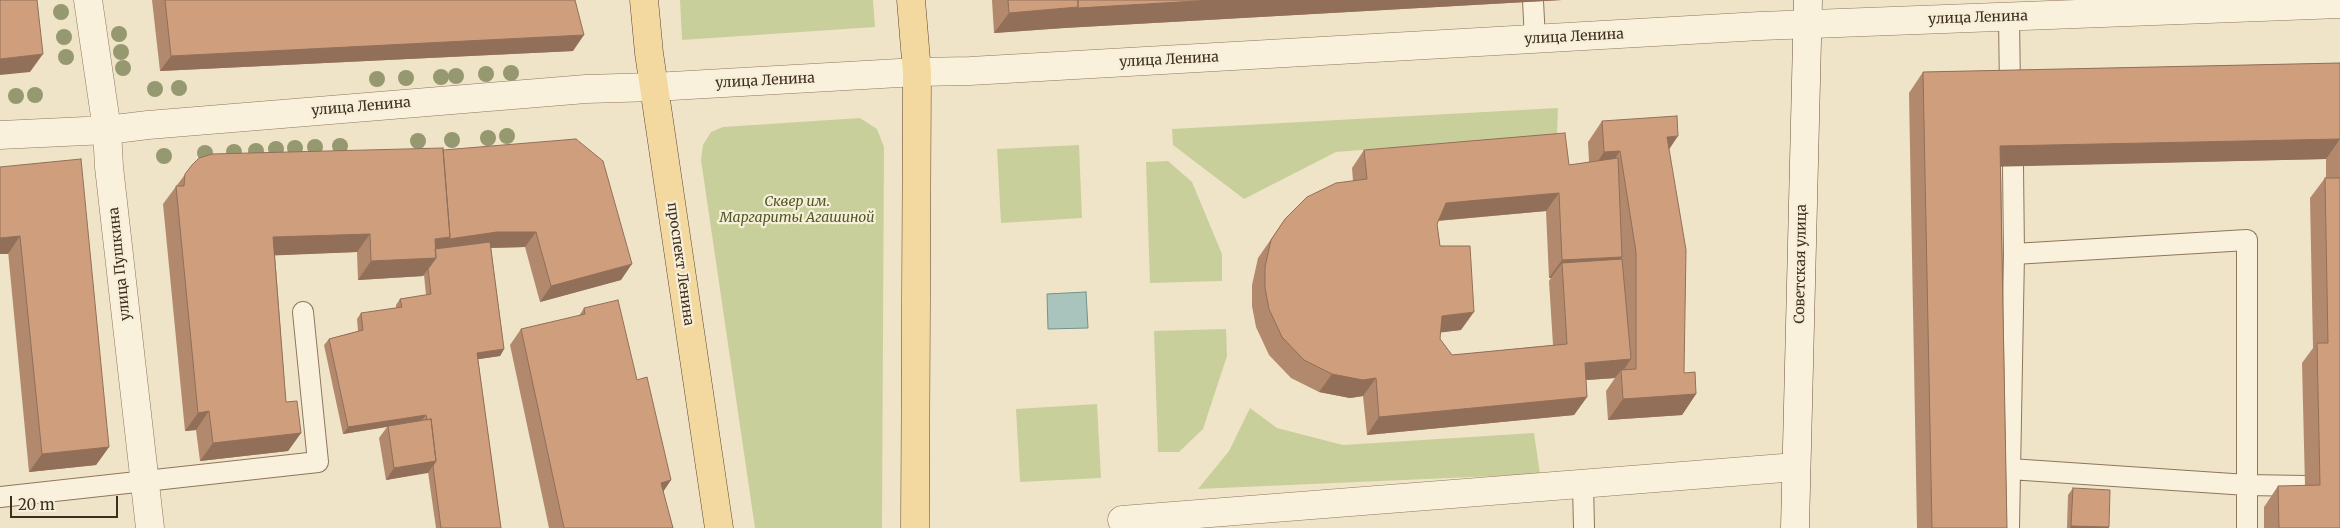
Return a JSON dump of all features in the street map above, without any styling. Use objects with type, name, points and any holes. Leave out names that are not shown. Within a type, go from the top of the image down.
[{"type":"main road","name":"проспект Ленина","points":[[644,0],[654,87],[719,528]]},
{"type":"main road","points":[[911,0],[917,72],[915,528]]},
{"type":"street","name":"улица Пушкина","points":[[88,0],[107,130],[110,177],[150,528]]},
{"type":"street","name":"улица Ленина","points":[[0,135],[107,130],[148,124],[577,89],[654,87],[917,72],[970,71],[1536,39],[1808,12],[2009,17],[2340,4]]},
{"type":"street","name":"Советская улица","points":[[1795,528],[1808,12]]},
{"type":"street","points":[[1122,520],[1796,468]]},
{"type":"lane","points":[[1533,1],[1536,39]]},
{"type":"lane","points":[[2009,17],[2010,91]]},
{"type":"lane","points":[[2009,528],[2014,254],[2013,166]]},
{"type":"lane","points":[[2014,254],[2248,240],[2247,528]]},
{"type":"lane","points":[[0,497],[318,462],[303,312]]},
{"type":"lane","points":[[2010,469],[2247,485],[2305,486]]},
{"type":"lane","points":[[1583,484],[1584,528]]},
{"type":"green space","points":[[680,0],[873,0],[875,27],[682,40]]},
{"type":"green space","points":[[1558,108],[1557,135],[1336,152],[1244,199],[1173,145],[1172,129]]},
{"type":"green space","name":"Сквер им. Маргариты Агашиной","points":[[860,118],[877,129],[884,147],[882,528],[755,528],[701,160],[703,145],[711,132],[723,127]]},
{"type":"green space","points":[[1079,145],[1082,218],[1001,223],[997,149]]},
{"type":"green space","points":[[1168,161],[1192,182],[1222,254],[1222,281],[1150,283],[1146,162]]},
{"type":"green space","points":[[1226,329],[1227,356],[1203,429],[1179,452],[1158,452],[1154,331]]},
{"type":"green space","points":[[1097,404],[1101,478],[1020,482],[1016,409]]},
{"type":"green space","points":[[1250,408],[1277,428],[1343,445],[1534,433],[1540,474],[1198,489],[1229,451]]},
{"type":"water","points":[[1086,292],[1088,328],[1048,329],[1047,294]]},
{"type":"building","points":[[0,0],[37,0],[43,54],[0,59]]},
{"type":"building","points":[[165,0],[575,0],[584,35],[171,56]]},
{"type":"building","points":[[1008,0],[1078,0],[1078,7],[1009,13]]},
{"type":"building","points":[[1078,0],[1214,0],[1078,8]]},
{"type":"building","points":[[2340,63],[2340,139],[2000,146],[2007,528],[1932,528],[1923,72]]},
{"type":"building","points":[[1677,116],[1678,136],[1667,137],[1686,250],[1684,373],[1695,372],[1696,394],[1623,399],[1621,370],[1636,369],[1636,252],[1620,151],[1604,152],[1602,121]]},
{"type":"building","points":[[1565,133],[1569,165],[1618,158],[1622,257],[1562,260],[1559,193],[1446,203],[1437,224],[1440,246],[1470,246],[1474,312],[1442,316],[1440,339],[1452,355],[1567,344],[1562,263],[1622,259],[1631,359],[1585,363],[1587,397],[1379,417],[1376,378],[1363,380],[1332,374],[1304,360],[1282,337],[1269,309],[1265,288],[1265,267],[1271,240],[1285,219],[1307,197],[1336,183],[1367,179],[1364,150]]},
{"type":"building","points":[[576,139],[603,161],[632,264],[551,286],[536,232],[497,232],[449,239],[443,150]]},
{"type":"building","points":[[443,148],[450,237],[435,239],[436,258],[371,261],[370,234],[273,237],[286,402],[297,401],[301,433],[213,443],[209,411],[198,413],[176,186],[184,186],[185,174],[192,165],[199,158],[212,154]]},
{"type":"building","points":[[81,159],[109,447],[42,454],[20,236],[0,238],[0,167]]},
{"type":"building","points":[[2325,178],[2340,178],[2340,528],[2279,528],[2278,486],[2320,485],[2317,343],[2328,343]]},
{"type":"building","points":[[490,242],[504,349],[477,353],[501,528],[441,528],[433,466],[436,461],[431,419],[427,420],[426,415],[348,427],[329,339],[363,330],[361,313],[402,307],[400,299],[431,294],[428,269],[436,258],[435,249]]},
{"type":"building","points":[[618,300],[637,380],[647,377],[671,480],[661,483],[673,528],[564,528],[521,329],[585,314],[584,308]]},
{"type":"building","points":[[431,419],[436,461],[394,468],[388,426]]},
{"type":"building","points":[[2073,488],[2110,490],[2109,527],[2071,526]]}]
